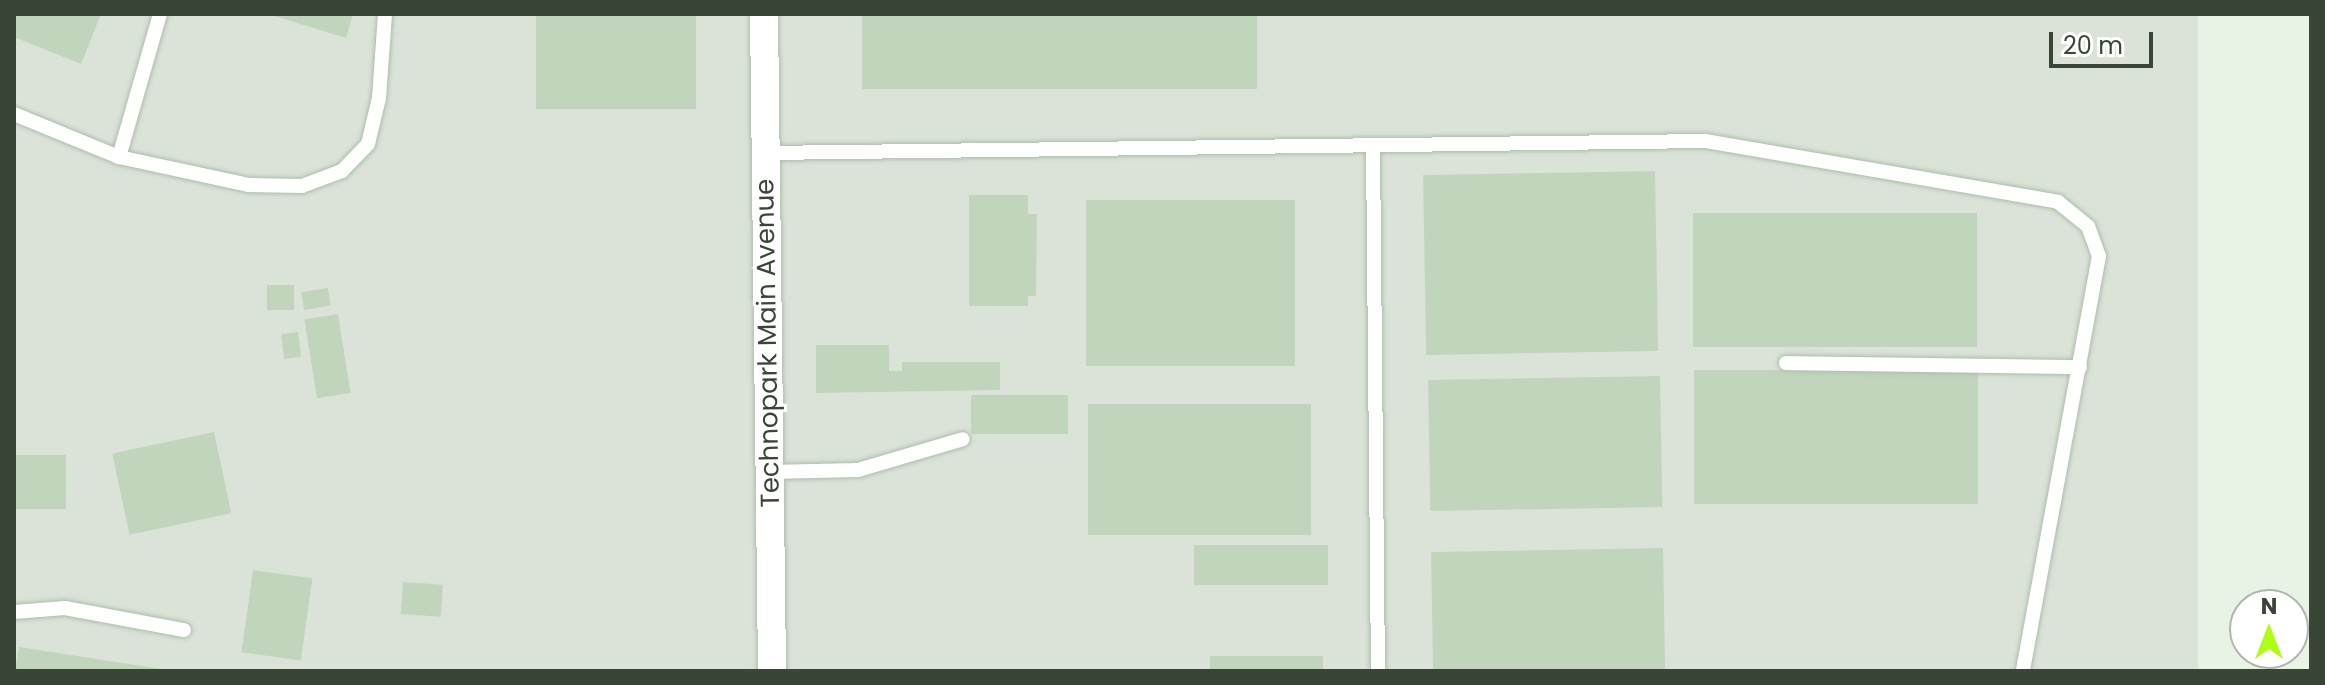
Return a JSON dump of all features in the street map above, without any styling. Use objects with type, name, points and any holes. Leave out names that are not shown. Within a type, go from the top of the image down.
[{"type":"street","name":"Technopark Main Avenue","points":[[764,14],[772,671]]},
{"type":"lane","points":[[119,157],[160,14]]},
{"type":"lane","points":[[14,114],[119,157],[248,185],[302,186],[342,171],[368,144],[379,98],[385,14]]},
{"type":"lane","points":[[765,153],[1706,141],[2058,202],[2088,226],[2099,256],[2023,671]]},
{"type":"lane","points":[[1373,145],[1378,671]]},
{"type":"lane","points":[[1786,363],[2080,367]]},
{"type":"lane","points":[[769,472],[858,470],[963,439]]},
{"type":"lane","points":[[14,612],[65,608],[184,630]]},
{"type":"shaded area","points":[[14,14],[2198,14],[2198,671],[14,671]]},
{"type":"building","points":[[14,14],[101,14],[81,64],[14,37]]},
{"type":"building","points":[[268,14],[353,14],[346,38]]},
{"type":"building","points":[[536,14],[696,14],[696,109],[536,109]]},
{"type":"building","points":[[862,14],[1257,14],[1257,89],[862,89]]},
{"type":"building","points":[[1655,171],[1658,351],[1426,355],[1423,175]]},
{"type":"building","points":[[969,195],[1028,195],[1028,214],[1037,214],[1036,296],[1028,296],[1028,306],[969,306]]},
{"type":"building","points":[[1086,200],[1295,200],[1295,366],[1086,366]]},
{"type":"building","points":[[1693,213],[1977,213],[1977,347],[1693,347]]},
{"type":"building","points":[[267,285],[294,285],[294,310],[267,310]]},
{"type":"building","points":[[328,288],[331,306],[304,310],[301,292]]},
{"type":"building","points":[[338,314],[351,393],[317,398],[304,319]]},
{"type":"building","points":[[298,332],[301,357],[284,359],[281,334]]},
{"type":"building","points":[[816,345],[889,345],[889,371],[902,371],[902,362],[1000,362],[1000,390],[816,393]]},
{"type":"building","points":[[1694,370],[1978,370],[1978,504],[1694,504]]},
{"type":"building","points":[[1660,376],[1662,507],[1430,511],[1428,380]]},
{"type":"building","points":[[971,395],[1068,395],[1068,434],[971,434]]},
{"type":"building","points":[[1088,404],[1311,404],[1311,535],[1088,535]]},
{"type":"building","points":[[214,432],[231,513],[130,535],[112,454]]},
{"type":"building","points":[[14,455],[66,455],[66,509],[14,509]]},
{"type":"building","points":[[1194,545],[1328,545],[1328,585],[1194,585]]},
{"type":"building","points":[[1663,548],[1665,671],[1433,671],[1431,552]]},
{"type":"building","points":[[253,570],[312,578],[301,661],[241,652]]},
{"type":"building","points":[[403,582],[443,585],[441,617],[401,614]]},
{"type":"building","points":[[19,647],[161,669],[161,671],[15,671]]},
{"type":"building","points":[[1210,656],[1323,656],[1323,671],[1210,671]]}]
